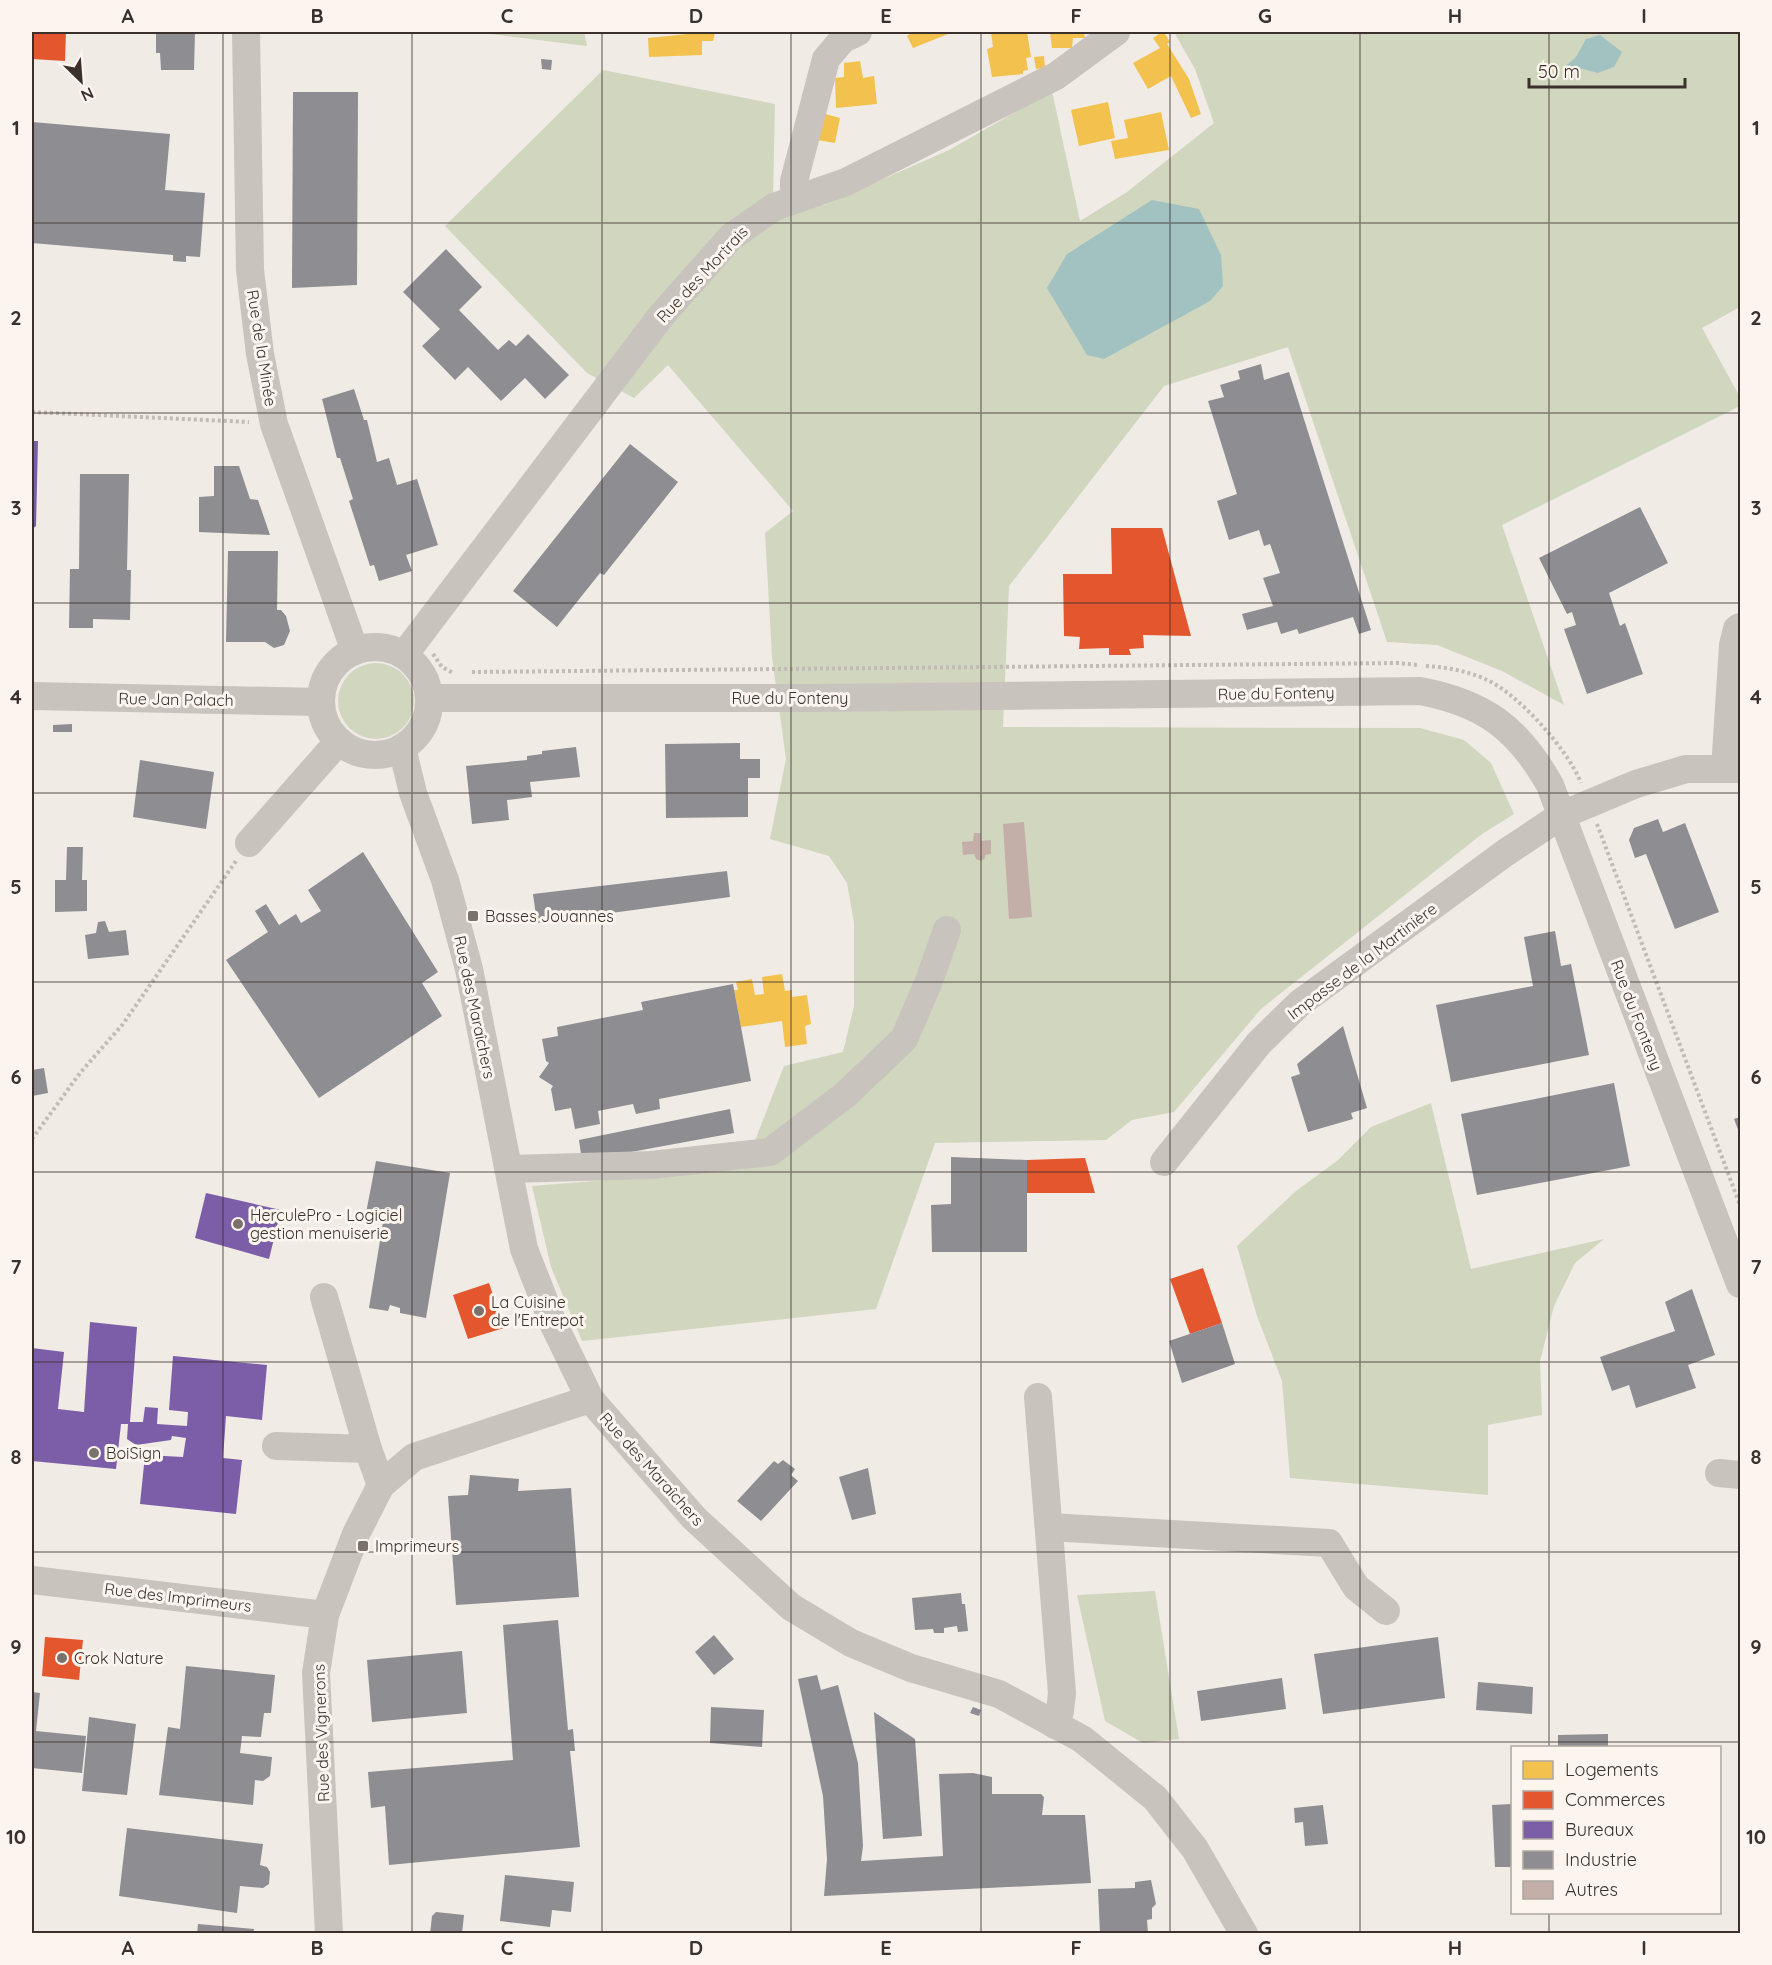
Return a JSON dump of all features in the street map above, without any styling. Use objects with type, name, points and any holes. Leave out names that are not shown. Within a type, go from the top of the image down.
[{"type":"street","name":"Rue de la Minée","points":[[246,32],[250,270],[260,354],[274,424],[355,651]]},
{"type":"street","points":[[794,198],[795,181],[826,59],[843,39],[858,32]]},
{"type":"street","name":"Rue des Mortrais","points":[[416,651],[661,316],[731,237],[754,219],[794,198],[846,182],[1056,76],[1116,32]]},
{"type":"street","points":[[1733,769],[1733,645],[1737,629],[1740,627]]},
{"type":"street","points":[[371,647],[416,651],[429,698],[428,713],[422,727],[402,748],[376,755],[350,749],[339,741],[328,729],[320,702],[324,684],[331,670],[341,658],[371,647]]},
{"type":"street","name":"Rue du Fonteny","points":[[429,698],[812,698],[1420,692],[1450,697],[1487,712],[1519,738],[1538,763],[1563,815],[1740,1284]]},
{"type":"street","name":"Rue Jan Palach","points":[[32,696],[320,702]]},
{"type":"street","points":[[249,843],[339,741]]},
{"type":"street","name":"Rue des Maraîchers","points":[[402,748],[413,793],[445,880],[470,969],[524,1249],[553,1323],[590,1399],[694,1518],[791,1607],[851,1643],[911,1668],[999,1694],[1082,1739],[1155,1798],[1196,1849],[1244,1934]]},
{"type":"street","name":"Impasse de la Martinière","points":[[1164,1162],[1259,1042],[1300,1004],[1505,853],[1563,815],[1636,784],[1686,770],[1733,769]]},
{"type":"street","points":[[509,1169],[651,1165],[770,1152],[845,1095],[904,1039],[929,981],[947,930]]},
{"type":"street","points":[[324,1297],[368,1449],[381,1485]]},
{"type":"street","points":[[1038,1397],[1062,1693],[1060,1711],[1055,1725]]},
{"type":"street","name":"Rue des Vignerons","points":[[329,1934],[316,1673],[325,1615],[356,1533],[381,1485],[414,1457],[590,1399]]},
{"type":"street","points":[[276,1446],[368,1449]]},
{"type":"street","points":[[1049,1527],[1329,1543],[1356,1587],[1386,1611]]},
{"type":"street","name":"Rue des Imprimeurs","points":[[32,1580],[325,1615]]},
{"type":"path","points":[[32,412],[274,424]]},
{"type":"path","points":[[416,651],[456,674]]},
{"type":"path","points":[[467,672],[1398,663],[1444,667],[1487,679],[1549,731],[1577,772],[1740,1205]]},
{"type":"path","points":[[32,1139],[80,1073],[123,1024],[249,843]]},
{"type":"green space","points":[[475,32],[584,32],[587,46]]},
{"type":"green space","points":[[1174,32],[1740,32],[1740,307],[1702,328],[1740,397],[1740,406],[1502,525],[1564,705],[1502,671],[1437,645],[1387,642],[1288,347],[1164,386],[1009,586],[1003,727],[1420,728],[1464,740],[1491,763],[1514,814],[1482,834],[1261,1009],[1174,1112],[1132,1120],[1106,1140],[935,1143],[876,1309],[582,1341],[551,1267],[532,1186],[744,1169],[784,1066],[843,1052],[854,1006],[854,923],[847,883],[829,856],[770,839],[786,759],[772,657],[765,533],[793,511],[668,365],[634,398],[587,373],[445,226],[603,70],[775,104],[773,197],[824,205],[949,150],[1052,91],[1080,221],[1127,192],[1214,123],[1195,69]],"holes":[[[1108,230],[1087,355],[1067,254]]]},
{"type":"green space","points":[[376,663],[391,666],[403,674],[411,686],[414,701],[411,716],[403,728],[391,736],[376,739],[361,736],[349,728],[341,716],[338,701],[341,686],[349,674],[361,666]]},
{"type":"green space","points":[[1431,1103],[1471,1269],[1604,1239],[1575,1263],[1554,1306],[1540,1361],[1542,1415],[1488,1425],[1488,1495],[1290,1478],[1282,1381],[1257,1316],[1237,1246],[1296,1191],[1337,1161],[1371,1127]]},
{"type":"green space","points":[[1155,1591],[1179,1739],[1143,1743],[1105,1721],[1077,1595]]},
{"type":"water","points":[[1600,35],[1622,52],[1614,67],[1598,73],[1567,65],[1576,57],[1586,39]]},
{"type":"water","points":[[1152,200],[1199,209],[1221,255],[1223,286],[1210,301],[1104,359],[1087,355],[1047,288],[1067,254]]},
{"type":"building: Logements","points":[[688,32],[715,32],[713,41],[702,41],[702,55],[649,57],[648,38],[687,34]]},
{"type":"building: Logements","points":[[909,32],[953,32],[913,48],[907,36]]},
{"type":"building: Logements","points":[[991,32],[1027,32],[1031,57],[1026,58],[1028,70],[1023,71],[1023,74],[992,77],[987,49],[993,47]]},
{"type":"building: Logements","points":[[1050,32],[1084,32],[1085,38],[1073,38],[1072,48],[1052,48]]},
{"type":"building: Logements","points":[[1158,32],[1164,32],[1170,42],[1167,44],[1189,79],[1201,114],[1191,118],[1171,76],[1148,89],[1133,63],[1160,48],[1153,38],[1159,34]]},
{"type":"building: Logements","points":[[1044,56],[1045,68],[1036,69],[1034,57]]},
{"type":"building: Logements","points":[[860,61],[863,78],[874,76],[877,104],[836,108],[835,78],[844,77],[844,63]]},
{"type":"building: Logements","points":[[1108,102],[1115,138],[1079,146],[1071,110]]},
{"type":"building: Logements","points":[[1161,112],[1169,150],[1115,159],[1111,141],[1128,138],[1124,120]]},
{"type":"building: Logements","points":[[825,114],[840,118],[835,143],[818,140]]},
{"type":"building: Logements","points":[[782,974],[785,991],[792,990],[792,997],[807,995],[811,1024],[805,1026],[807,1044],[785,1047],[782,1021],[741,1027],[734,990],[738,990],[736,982],[752,979],[755,995],[764,994],[762,977]]},
{"type":"building: Commerces","points":[[32,32],[66,32],[65,61],[32,59]]},
{"type":"building: Commerces","points":[[1111,528],[1162,528],[1191,636],[1143,635],[1144,648],[1129,649],[1131,655],[1109,655],[1109,648],[1079,649],[1080,637],[1064,636],[1063,574],[1112,574]]},
{"type":"building: Commerces","points":[[1085,1158],[1095,1193],[1027,1193],[1027,1160]]},
{"type":"building: Commerces","points":[[1203,1268],[1222,1323],[1190,1334],[1170,1279]]},
{"type":"building: Commerces","name":"La Cuisine de l'Entrepot","points":[[489,1283],[504,1328],[468,1339],[453,1295]]},
{"type":"building: Commerces","name":"Crok Nature","points":[[45,1637],[83,1640],[79,1680],[42,1676]]},
{"type":"building: Bureaux","points":[[32,441],[38,441],[36,526],[32,529]]},
{"type":"building: Bureaux","name":"HerculePro - Logiciel gestion menuiserie","points":[[206,1193],[281,1210],[269,1259],[195,1238]]},
{"type":"building: Bureaux","points":[[90,1322],[137,1327],[130,1422],[143,1422],[145,1407],[158,1408],[157,1424],[187,1426],[188,1412],[169,1410],[173,1356],[267,1365],[262,1420],[226,1416],[223,1458],[242,1460],[236,1514],[140,1504],[145,1455],[183,1457],[186,1438],[172,1436],[171,1440],[136,1445],[127,1439],[128,1424],[121,1424],[116,1469],[32,1461],[32,1348],[64,1352],[58,1409],[84,1412]]},
{"type":"building: Industrie","points":[[156,32],[195,32],[194,70],[161,70],[160,53],[156,53]]},
{"type":"building: Industrie","points":[[541,59],[552,60],[551,70],[542,69]]},
{"type":"building: Industrie","points":[[293,92],[358,92],[357,285],[292,288]]},
{"type":"building: Industrie","points":[[32,122],[170,134],[165,190],[205,193],[200,257],[186,256],[186,262],[173,261],[173,255],[32,243]]},
{"type":"building: Industrie","points":[[446,249],[482,287],[459,310],[498,350],[509,340],[516,346],[528,334],[569,375],[545,399],[525,378],[501,401],[468,367],[455,380],[422,346],[440,329],[403,292]]},
{"type":"building: Industrie","points":[[1261,364],[1264,380],[1289,372],[1371,630],[1359,634],[1353,617],[1299,634],[1297,629],[1281,634],[1277,622],[1247,630],[1242,614],[1273,606],[1263,578],[1280,573],[1270,544],[1264,546],[1259,530],[1229,540],[1217,501],[1237,494],[1208,401],[1224,397],[1220,385],[1240,379],[1238,371]]},
{"type":"building: Industrie","points":[[354,389],[364,420],[367,420],[377,462],[389,458],[397,485],[417,479],[438,545],[406,555],[412,571],[379,581],[374,565],[370,566],[349,501],[353,499],[340,458],[337,458],[322,399]]},
{"type":"building: Industrie","points":[[630,444],[678,482],[604,575],[600,573],[557,627],[513,591]]},
{"type":"building: Industrie","points":[[214,466],[239,466],[250,499],[258,500],[270,535],[199,532],[199,497],[214,496]]},
{"type":"building: Industrie","points":[[80,474],[129,474],[127,570],[131,570],[130,620],[93,619],[93,628],[69,628],[70,569],[79,569]]},
{"type":"building: Industrie","points":[[1640,507],[1668,563],[1609,593],[1620,626],[1625,623],[1643,674],[1587,694],[1564,629],[1576,625],[1572,612],[1567,614],[1539,558]]},
{"type":"building: Industrie","points":[[228,551],[278,551],[277,610],[281,610],[286,616],[290,631],[284,645],[274,648],[265,642],[226,642]]},
{"type":"building: Industrie","points":[[72,724],[72,732],[53,732],[53,725]]},
{"type":"building: Industrie","points":[[740,743],[740,759],[760,759],[760,778],[748,778],[748,817],[666,818],[665,744]]},
{"type":"building: Industrie","points":[[576,747],[580,777],[530,782],[532,797],[507,800],[509,820],[472,824],[466,766],[527,760],[527,756],[542,754],[542,751]]},
{"type":"building: Industrie","points":[[140,760],[214,772],[206,829],[133,817]]},
{"type":"building: Industrie","points":[[1658,819],[1663,832],[1685,823],[1719,912],[1675,929],[1646,854],[1635,858],[1629,840],[1634,828]]},
{"type":"building: Industrie","points":[[67,847],[83,847],[82,880],[87,880],[87,911],[55,912],[55,880],[66,880]]},
{"type":"building: Industrie","points":[[363,852],[438,972],[422,983],[442,1016],[319,1098],[226,960],[268,932],[255,911],[266,904],[279,925],[296,914],[301,923],[321,911],[308,890]]},
{"type":"building: Industrie","points":[[727,871],[730,897],[537,923],[533,894]]},
{"type":"building: Industrie","points":[[105,921],[109,932],[126,930],[129,955],[88,959],[85,935],[96,933],[98,922]]},
{"type":"building: Industrie","points":[[1555,931],[1561,966],[1571,964],[1589,1055],[1451,1082],[1436,1005],[1533,986],[1524,937]]},
{"type":"building: Industrie","points":[[733,984],[751,1081],[659,1099],[660,1109],[636,1114],[633,1104],[598,1111],[600,1124],[575,1129],[571,1108],[555,1111],[551,1089],[553,1086],[539,1077],[549,1063],[546,1061],[542,1039],[558,1036],[557,1027],[643,1010],[641,1002]]},
{"type":"building: Industrie","points":[[1343,1026],[1367,1108],[1351,1113],[1353,1119],[1308,1132],[1291,1077],[1300,1074],[1297,1064]]},
{"type":"building: Industrie","points":[[44,1068],[48,1093],[32,1096],[32,1070]]},
{"type":"building: Industrie","points":[[1614,1083],[1630,1166],[1477,1195],[1461,1114]]},
{"type":"building: Industrie","points":[[730,1109],[734,1133],[604,1157],[581,1154],[579,1140]]},
{"type":"building: Industrie","points":[[1740,1117],[1740,1135],[1734,1119]]},
{"type":"building: Industrie","points":[[951,1157],[1027,1160],[1027,1252],[932,1252],[931,1205],[951,1204]]},
{"type":"building: Industrie","points":[[376,1161],[450,1173],[426,1318],[400,1313],[400,1308],[390,1305],[388,1311],[369,1308],[384,1216],[366,1213]]},
{"type":"building: Industrie","points":[[1692,1289],[1715,1355],[1688,1365],[1696,1388],[1636,1408],[1629,1385],[1612,1391],[1600,1357],[1675,1331],[1665,1302]]},
{"type":"building: Industrie","points":[[1222,1323],[1235,1364],[1182,1383],[1169,1341]]},
{"type":"building: Industrie","points":[[783,1460],[795,1469],[791,1475],[798,1481],[761,1521],[737,1501],[774,1461],[778,1464]]},
{"type":"building: Industrie","points":[[868,1468],[876,1514],[852,1520],[839,1477]]},
{"type":"building: Industrie","points":[[470,1475],[519,1479],[518,1491],[571,1488],[579,1597],[456,1605],[448,1496],[468,1495]]},
{"type":"building: Industrie","points":[[961,1593],[962,1604],[965,1604],[968,1631],[958,1632],[957,1626],[944,1628],[944,1633],[934,1633],[933,1629],[915,1630],[912,1598]]},
{"type":"building: Industrie","points":[[558,1620],[568,1730],[573,1729],[575,1751],[570,1751],[580,1847],[389,1865],[385,1806],[371,1808],[368,1772],[513,1760],[503,1625]]},
{"type":"building: Industrie","points":[[714,1635],[734,1659],[714,1675],[695,1652]]},
{"type":"building: Industrie","points":[[1438,1637],[1445,1698],[1323,1714],[1314,1654]]},
{"type":"building: Industrie","points":[[462,1651],[467,1713],[372,1722],[367,1660]]},
{"type":"building: Industrie","points":[[186,1666],[275,1675],[271,1713],[264,1713],[261,1737],[242,1736],[240,1753],[272,1757],[270,1776],[263,1781],[255,1780],[253,1805],[159,1795],[168,1727],[180,1729]]},
{"type":"building: Industrie","points":[[817,1675],[821,1690],[838,1685],[858,1763],[863,1846],[861,1861],[943,1856],[939,1774],[973,1773],[992,1777],[992,1794],[1041,1794],[1044,1797],[1042,1815],[1085,1815],[1091,1883],[824,1896],[827,1859],[823,1796],[798,1679]]},
{"type":"building: Industrie","points":[[1282,1678],[1286,1709],[1201,1721],[1197,1691]]},
{"type":"building: Industrie","points":[[1478,1682],[1533,1687],[1532,1714],[1476,1710]]},
{"type":"building: Industrie","points":[[32,1692],[40,1693],[36,1731],[86,1736],[82,1773],[32,1768]]},
{"type":"building: Industrie","points":[[711,1707],[764,1710],[762,1747],[710,1743]]},
{"type":"building: Industrie","points":[[973,1707],[981,1710],[979,1716],[970,1713]]},
{"type":"building: Industrie","points":[[874,1712],[915,1739],[922,1836],[883,1839]]},
{"type":"building: Industrie","points":[[89,1717],[136,1724],[127,1795],[82,1791]]},
{"type":"building: Industrie","points":[[1608,1734],[1608,1746],[1558,1746],[1558,1735]]},
{"type":"building: Industrie","points":[[1511,1804],[1511,1867],[1495,1867],[1492,1805]]},
{"type":"building: Industrie","points":[[1323,1805],[1328,1844],[1305,1846],[1303,1822],[1295,1823],[1294,1808]]},
{"type":"building: Industrie","points":[[127,1828],[263,1844],[260,1865],[267,1867],[270,1872],[269,1884],[263,1888],[240,1886],[237,1913],[119,1896]]},
{"type":"building: Industrie","points":[[505,1875],[574,1882],[571,1912],[552,1910],[550,1927],[500,1921]]},
{"type":"building: Industrie","points":[[1151,1880],[1156,1904],[1152,1908],[1152,1919],[1147,1920],[1148,1934],[1100,1934],[1098,1889],[1135,1888],[1135,1882]]},
{"type":"building: Industrie","points":[[436,1912],[464,1915],[462,1934],[430,1934],[432,1916]]},
{"type":"building: Industrie","points":[[198,1924],[254,1929],[253,1934],[197,1934]]},
{"type":"building: Autres","points":[[1024,822],[1032,917],[1009,919],[1003,824]]},
{"type":"building: Autres","points":[[974,833],[981,833],[981,841],[991,840],[991,854],[985,855],[981,861],[976,859],[974,854],[963,855],[962,842],[973,841]]},
{"type":"place","name":"Basses Jouannes","points":[[473,916]]},
{"type":"place","name":"HerculePro - Logiciel gestion menuiserie","points":[[238,1224]]},
{"type":"place","name":"La Cuisine de l'Entrepot","points":[[479,1311]]},
{"type":"place","name":"BoiSign","points":[[94,1453]]},
{"type":"place","name":"Imprimeurs","points":[[363,1546]]},
{"type":"place","name":"Crok Nature","points":[[62,1658]]}]
